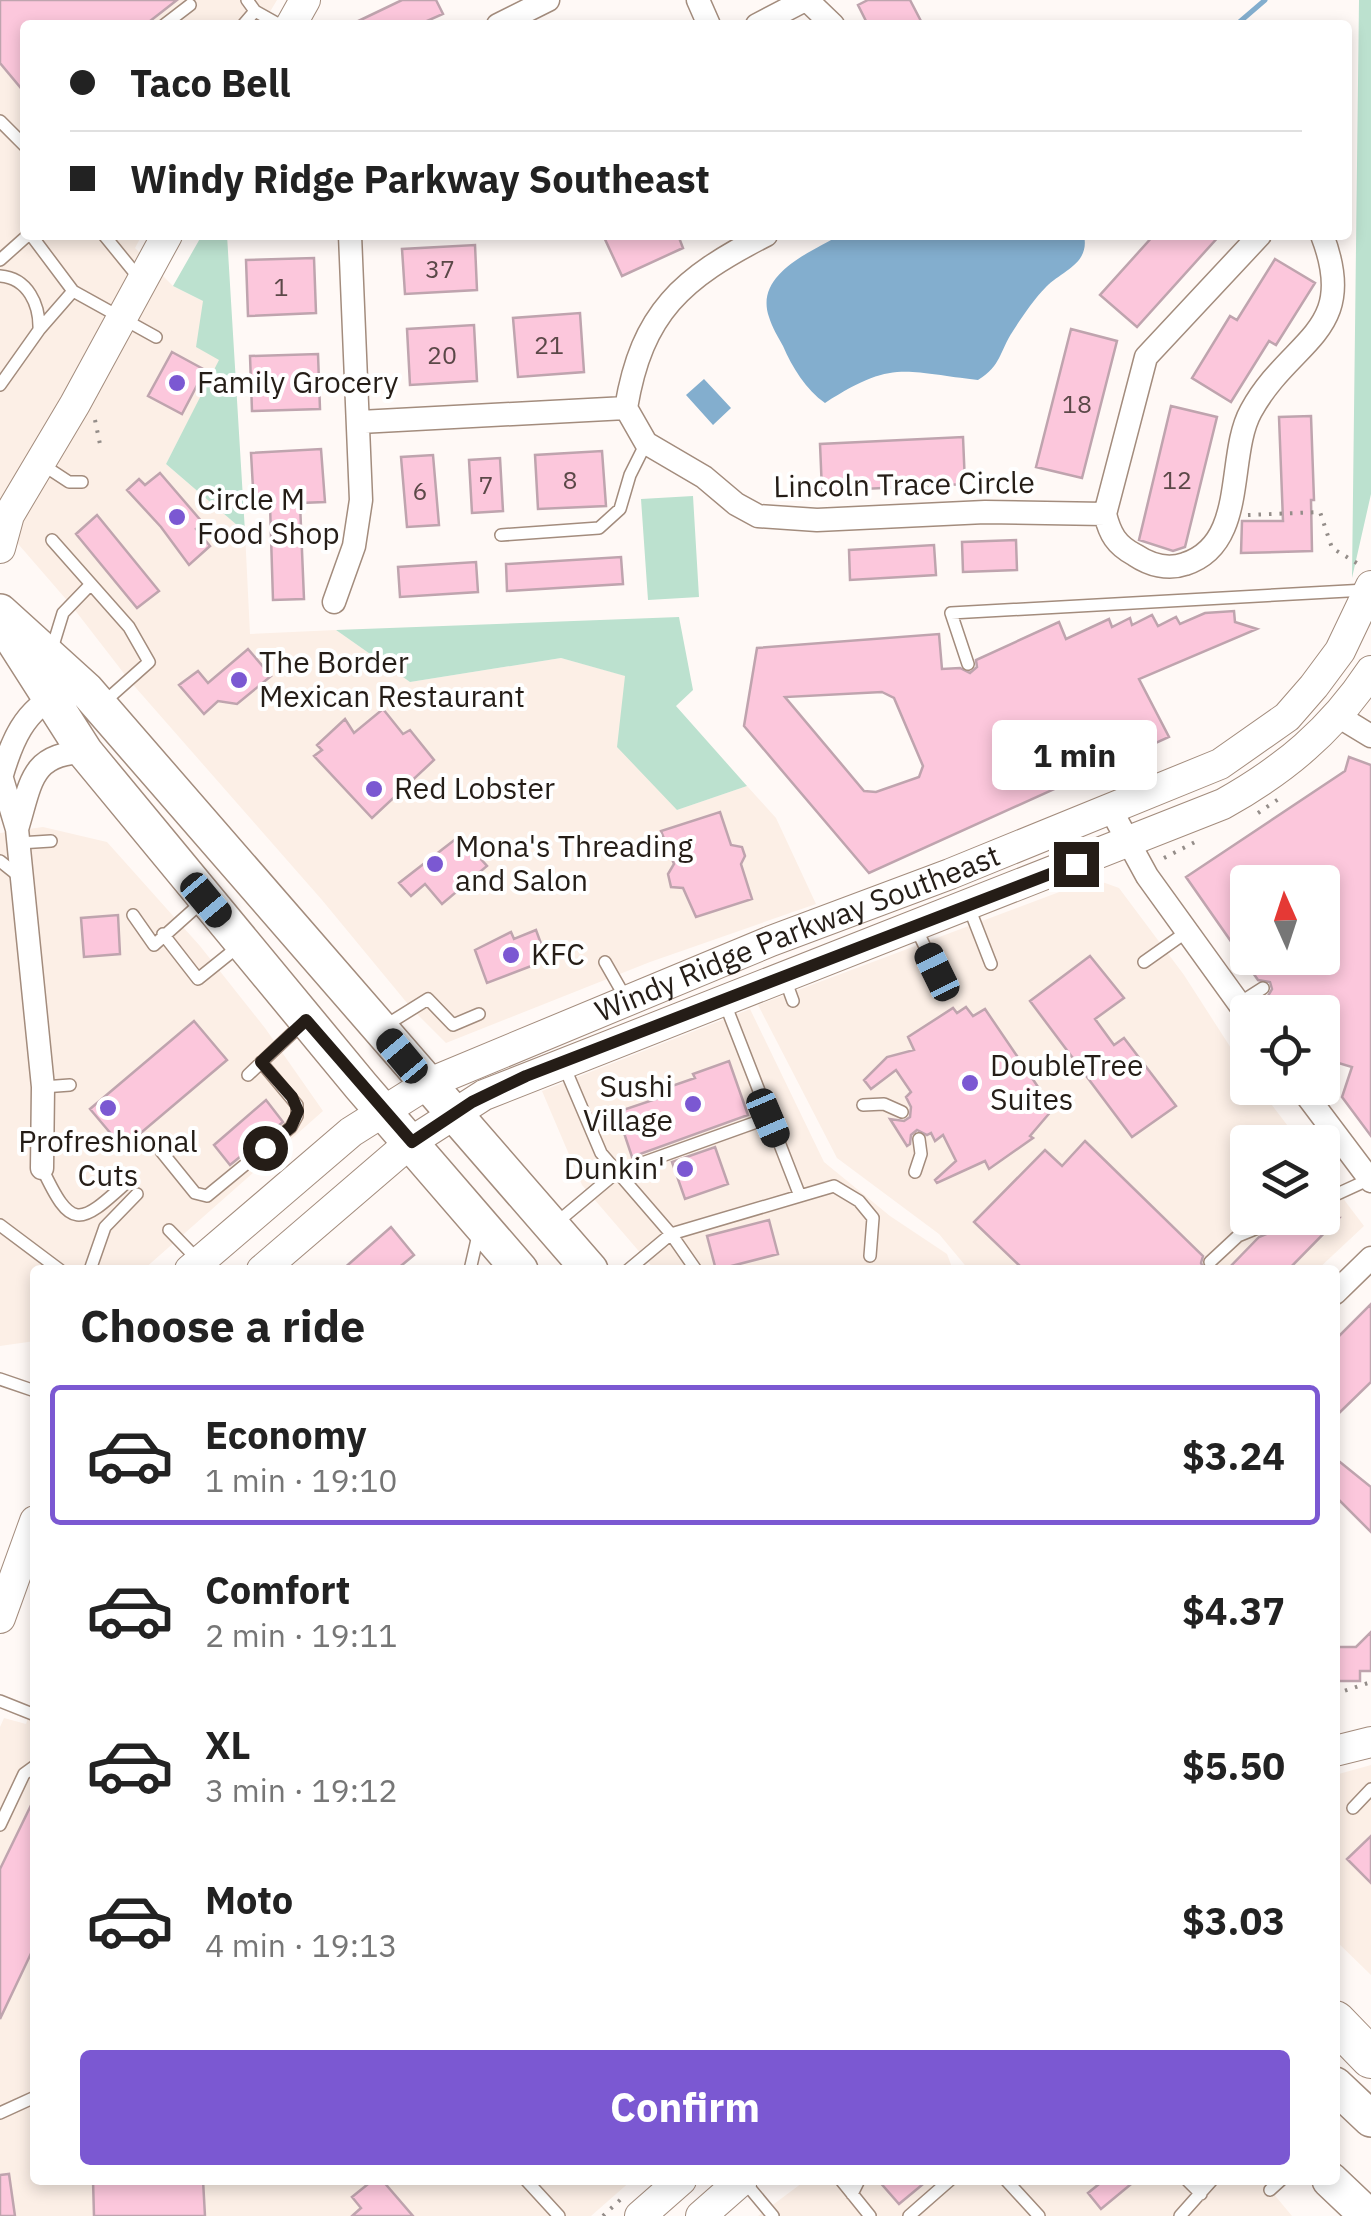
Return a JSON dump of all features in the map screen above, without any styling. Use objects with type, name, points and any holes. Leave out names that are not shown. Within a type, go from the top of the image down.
[{"type":"highway","points":[[1340,2025],[1369,2052]]},
{"type":"main road","points":[[0,548],[10,515],[160,240]]},
{"type":"main road","name":"Windy Ridge Parkway Southeast","points":[[195,1265],[351,1132],[427,1084],[771,941],[1220,764],[1287,717],[1314,686],[1340,651],[1367,580]]},
{"type":"main road","points":[[0,616],[50,656],[93,698],[586,1265]]},
{"type":"main road","points":[[0,616],[85,752],[306,1020],[516,1265]]},
{"type":"main road","name":"Windy Ridge Parkway Southeast","points":[[268,1265],[412,1142],[492,1090],[724,998],[788,988],[915,926],[1223,804],[1297,757],[1338,716],[1371,671]]},
{"type":"main road","points":[[0,1618],[30,1539]]},
{"type":"main road","points":[[1340,1750],[1371,1742]]},
{"type":"main road","points":[[1340,2090],[1371,2119]]},
{"type":"main road","points":[[640,2216],[675,2185]]},
{"type":"main road","points":[[701,2216],[737,2185]]},
{"type":"main road","points":[[1335,2185],[1368,2216]]},
{"type":"street","points":[[508,20],[548,0]]},
{"type":"street","points":[[767,20],[806,0],[828,20]]},
{"type":"street","points":[[334,602],[358,524],[361,500],[350,240]]},
{"type":"street","points":[[360,422],[626,408],[631,377],[652,322],[684,287],[723,257],[756,240]]},
{"type":"street","points":[[1255,240],[1146,357],[1105,514],[1110,533],[1126,550],[1146,562],[1173,568],[1200,560],[1216,540],[1228,516],[1249,414],[1268,384],[1327,320],[1335,290],[1333,264],[1324,240]]},
{"type":"street","name":"Lincoln Trace Circle","points":[[626,408],[646,442],[758,516],[816,520],[985,512],[1105,514]]},
{"type":"street","points":[[42,1168],[44,1087],[18,836],[1,783],[19,730],[34,712],[51,698],[93,698]]},
{"type":"street","points":[[1338,716],[1371,736]]},
{"type":"street","points":[[18,836],[40,765],[55,754],[85,752]]},
{"type":"street","points":[[1111,810],[1185,934],[1232,995]]},
{"type":"street","points":[[1314,1105],[1370,1180]]},
{"type":"street","points":[[1340,1288],[1371,1258]]},
{"type":"lane","points":[[251,5],[273,20]]},
{"type":"lane","points":[[171,20],[190,6]]},
{"type":"lane","points":[[0,121],[20,141]]},
{"type":"lane","points":[[0,260],[24,240]]},
{"type":"lane","points":[[34,240],[73,292],[156,337]]},
{"type":"lane","points":[[108,240],[140,280]]},
{"type":"lane","points":[[0,276],[17,280],[34,300],[39,330]]},
{"type":"lane","points":[[0,385],[39,330],[73,292]]},
{"type":"lane","points":[[500,535],[600,528],[620,509],[646,442]]},
{"type":"lane","points":[[40,463],[69,482],[82,482]]},
{"type":"lane","points":[[52,540],[129,626],[149,662],[93,698]]},
{"type":"lane","points":[[968,664],[950,612],[1367,580]]},
{"type":"lane","points":[[50,656],[64,613],[91,584]]},
{"type":"lane","points":[[18,836],[51,841]]},
{"type":"lane","points":[[0,861],[22,879]]},
{"type":"lane","points":[[133,915],[154,945],[206,900]]},
{"type":"lane","points":[[968,905],[991,964]]},
{"type":"lane","points":[[915,926],[937,972]]},
{"type":"lane","points":[[163,934],[198,979],[242,943]]},
{"type":"lane","points":[[1144,962],[1185,934]]},
{"type":"lane","points":[[605,962],[627,1001]]},
{"type":"lane","points":[[1257,995],[1263,988]]},
{"type":"lane","points":[[724,998],[800,1196]]},
{"type":"lane","points":[[380,1029],[428,999],[454,1025],[480,1014]]},
{"type":"lane","points":[[248,1074],[306,1020]]},
{"type":"lane","points":[[161,1151],[196,1193],[207,1196],[291,1127],[297,1105],[261,1062]]},
{"type":"lane","points":[[562,1062],[601,1154],[672,1234],[693,1265]]},
{"type":"lane","points":[[44,1087],[70,1086]]},
{"type":"lane","points":[[863,1106],[884,1104],[902,1112]]},
{"type":"lane","points":[[552,1226],[617,1172],[768,1118]]},
{"type":"lane","points":[[915,1172],[919,1140]]},
{"type":"lane","points":[[42,1168],[67,1211],[79,1217],[90,1214],[126,1182]]},
{"type":"lane","points":[[1340,1192],[1370,1180]]},
{"type":"lane","points":[[634,1265],[672,1234],[834,1186],[859,1201],[873,1218],[870,1256]]},
{"type":"lane","points":[[92,1265],[106,1228],[136,1194]]},
{"type":"lane","points":[[472,1265],[477,1251],[478,1221]]},
{"type":"lane","points":[[2,1230],[53,1265]]},
{"type":"lane","points":[[169,1230],[193,1265]]},
{"type":"lane","points":[[1210,1262],[1240,1235]]},
{"type":"lane","points":[[0,1379],[30,1389]]},
{"type":"lane","points":[[0,1701],[30,1713]]},
{"type":"lane","points":[[0,1825],[24,1774],[30,1770]]},
{"type":"lane","points":[[1352,1808],[1371,1790]]},
{"type":"lane","points":[[0,2113],[30,2099]]},
{"type":"lane","points":[[531,2185],[559,2216]]},
{"type":"lane","points":[[747,2185],[773,2216]]},
{"type":"lane","points":[[845,2185],[870,2216]]},
{"type":"lane","points":[[852,2194],[856,2185]]},
{"type":"lane","points":[[909,2216],[944,2185]]},
{"type":"lane","points":[[1011,2185],[1039,2216]]},
{"type":"lane","points":[[1192,2185],[1201,2194]]},
{"type":"lane","points":[[1180,2216],[1208,2185]]},
{"type":"lane","points":[[1270,2190],[1276,2185]]},
{"type":"path","points":[[100,449],[94,421],[102,409]]},
{"type":"path","points":[[1228,516],[1320,512],[1332,548],[1367,580]]},
{"type":"path","points":[[1340,1692],[1371,1682]]},
{"type":"shaded area","points":[[0,0],[277,0],[265,20],[20,20],[20,240],[139,240],[135,248],[173,286],[203,301],[220,360],[166,464],[245,532],[250,634],[336,630],[410,682],[561,658],[626,676],[677,810],[747,786],[776,818],[816,904],[650,962],[446,1043],[412,1009],[129,680],[0,523]]},
{"type":"shaded area","points":[[43,827],[107,842],[200,946],[265,1028],[323,1111],[149,1265],[30,1265],[30,1342],[0,1346],[0,833]]},
{"type":"shaded area","points":[[1094,879],[1119,888],[1184,975],[1230,1047],[1230,1105],[1272,1105],[1287,1125],[1230,1125],[1230,1235],[1340,1235],[1340,1194],[1364,1226],[1322,1265],[965,1265],[939,1234],[837,1158],[758,1005]]},
{"type":"shaded area","points":[[750,1009],[824,1162],[890,1216],[947,1254],[951,1265],[651,1265],[582,1185],[542,1091]]},
{"type":"shaded area","points":[[30,1712],[30,2185],[626,2185],[591,2216],[0,2216],[0,1727],[4,1718],[26,1724]]},
{"type":"shaded area","points":[[1371,1765],[1371,1975],[1340,1945],[1340,1774]]},
{"type":"shaded area","points":[[799,2185],[1266,2185],[1292,2216],[758,2216]]},
{"type":"green space","points":[[1359,0],[1371,0],[1371,494],[1352,578]]},
{"type":"green space","points":[[199,240],[227,240],[245,532],[166,464],[219,360],[196,347],[203,301],[173,286]]},
{"type":"green space","points":[[693,496],[699,597],[648,600],[641,499]]},
{"type":"green space","points":[[679,617],[693,690],[676,706],[747,786],[677,810],[617,747],[625,676],[561,658],[410,682],[336,630]]},
{"type":"water","points":[[831,240],[1084,240],[1085,245],[1074,266],[1046,287],[1033,303],[996,363],[978,380],[915,372],[884,374],[825,403],[795,370],[769,317],[770,288],[801,257]]},
{"type":"water","points":[[704,379],[731,408],[713,425],[686,395]]},
{"type":"building","points":[[0,0],[177,0],[151,20],[20,20],[20,87],[0,63]]},
{"type":"building","points":[[402,0],[436,0],[443,14],[429,20],[360,20]]},
{"type":"building","points":[[868,0],[910,0],[920,20],[866,20],[858,5]]},
{"type":"building","points":[[605,240],[680,240],[683,248],[622,276]]},
{"type":"building","points":[[1150,240],[1215,240],[1137,327],[1100,295]]},
{"type":"building","points":[[475,245],[477,290],[405,294],[402,249]]},
{"type":"building","points":[[314,258],[316,313],[248,316],[246,260]]},
{"type":"building","points":[[1275,259],[1315,283],[1276,345],[1269,341],[1231,402],[1192,378],[1230,316],[1237,320]]},
{"type":"building","points":[[580,313],[584,372],[518,377],[513,318]]},
{"type":"building","points":[[474,325],[477,381],[410,385],[407,329]]},
{"type":"building","points":[[1071,329],[1117,341],[1082,478],[1036,467]]},
{"type":"building","name":"Family Grocery","points":[[172,352],[205,370],[182,414],[148,396]]},
{"type":"building","points":[[318,354],[320,409],[252,411],[250,356]]},
{"type":"building","points":[[1171,406],[1217,417],[1185,547],[1173,551],[1139,540]]},
{"type":"building","points":[[1311,416],[1312,551],[1241,553],[1242,521],[1283,521],[1279,417]]},
{"type":"building","points":[[963,437],[965,484],[822,491],[820,444]]},
{"type":"building","points":[[321,449],[325,502],[300,503],[304,599],[273,600],[270,505],[254,506],[251,453]]},
{"type":"building","points":[[602,451],[606,506],[538,509],[535,455]]},
{"type":"building","points":[[433,455],[439,525],[407,527],[401,457]]},
{"type":"building","points":[[500,458],[503,511],[472,513],[469,460]]},
{"type":"building","name":"Circle M Food Shop","points":[[160,473],[203,523],[196,529],[210,546],[189,565],[127,490],[139,479],[145,485]]},
{"type":"building","points":[[97,515],[159,591],[137,608],[76,534]]},
{"type":"building","points":[[1016,540],[1017,570],[963,572],[962,542]]},
{"type":"building","points":[[934,545],[936,575],[850,580],[849,550]]},
{"type":"building","points":[[621,557],[623,584],[507,591],[506,564]]},
{"type":"building","points":[[476,562],[478,592],[400,597],[398,567]]},
{"type":"building","points":[[1234,611],[1235,622],[1257,629],[1139,679],[1169,737],[869,873],[744,726],[757,648],[939,634],[942,669],[960,668],[970,673],[977,667],[976,660],[1059,622],[1066,639],[1109,619],[1112,627],[1130,618],[1132,625],[1152,615],[1158,626],[1176,617],[1180,624],[1205,613]],"holes":[[[882,692],[894,698],[923,766],[919,777],[876,792],[864,791],[785,697]]]},
{"type":"building","name":"The Border Mexican Restaurant","points":[[248,649],[271,676],[237,704],[218,701],[204,714],[179,685],[198,671],[208,683]]},
{"type":"building","name":"Red Lobster","points":[[383,709],[403,734],[410,730],[434,760],[372,818],[314,756],[322,750],[317,745],[345,719],[354,733]]},
{"type":"building","points":[[1349,757],[1371,765],[1371,1136],[1342,1097],[1352,1067],[1340,1063],[1340,995],[1269,995],[1270,982],[1258,980],[1255,975],[1340,975],[1340,865],[1230,865],[1230,940],[1186,877],[1345,771]]},
{"type":"building","points":[[720,812],[731,845],[742,847],[745,856],[741,864],[752,899],[696,917],[683,888],[671,887],[668,874],[674,864],[661,831]]},
{"type":"building","points":[[457,838],[487,866],[442,904],[425,884],[411,896],[399,883]]},
{"type":"building","points":[[118,915],[120,954],[84,957],[81,918]]},
{"type":"building","name":"KFC","points":[[536,930],[547,960],[487,983],[475,950],[511,932],[514,939]]},
{"type":"building","points":[[1090,956],[1124,998],[1095,1019],[1114,1045],[1124,1038],[1176,1106],[1132,1137],[1030,1001]]},
{"type":"building","name":"DoubleTree Suites","points":[[966,1007],[973,1016],[985,1009],[1053,1109],[1030,1136],[1033,1138],[989,1169],[985,1161],[937,1183],[935,1180],[956,1161],[943,1135],[935,1141],[931,1133],[917,1130],[907,1146],[890,1119],[904,1121],[910,1117],[906,1097],[911,1092],[896,1070],[871,1089],[864,1080],[887,1057],[914,1050],[908,1037],[953,1008],[957,1013]]},
{"type":"building","points":[[194,1021],[227,1060],[123,1148],[90,1109]]},
{"type":"building","name":"Sushi Village","points":[[729,1061],[748,1115],[632,1157],[617,1112],[668,1095],[666,1088]]},
{"type":"building","points":[[266,1100],[283,1122],[230,1165],[214,1145]]},
{"type":"building","points":[[1085,1141],[1203,1256],[1202,1265],[1019,1265],[974,1222],[1045,1150],[1062,1166]]},
{"type":"building","points":[[715,1147],[728,1184],[685,1199],[672,1162]]},
{"type":"building","points":[[769,1220],[778,1254],[735,1265],[715,1265],[707,1236]]},
{"type":"building","points":[[391,1227],[414,1255],[402,1265],[348,1265]]},
{"type":"building","points":[[1322,1235],[1293,1265],[1232,1265],[1259,1237]]},
{"type":"building","points":[[1371,1304],[1371,1382],[1340,1412],[1340,1335]]},
{"type":"building","points":[[1340,1462],[1371,1487],[1371,1532],[1340,1501]]},
{"type":"building","points":[[1371,1632],[1371,1671],[1360,1671],[1360,1681],[1340,1681],[1340,1647],[1356,1647]]},
{"type":"building","points":[[30,1807],[30,1956],[0,2019],[0,1869]]},
{"type":"building","points":[[1371,1836],[1371,1883],[1347,1859]]},
{"type":"building","points":[[9,2174],[15,2216],[0,2216],[0,2175]]},
{"type":"building","points":[[93,2185],[203,2185],[205,2216],[94,2216]]},
{"type":"building","points":[[367,2185],[386,2185],[413,2216],[352,2216],[361,2208],[352,2197]]},
{"type":"building","points":[[882,2185],[922,2185],[899,2204]]},
{"type":"building","points":[[1098,2185],[1130,2185],[1101,2209],[1088,2193]]},
{"type":"waterway","points":[[1242,20],[1265,0]]},
{"type":"place","name":"Family Grocery","points":[[177,383]]},
{"type":"place","name":"Circle M Food Shop","points":[[177,517]]},
{"type":"place","name":"The Border Mexican Restaurant","points":[[239,680]]},
{"type":"place","name":"Red Lobster","points":[[374,789]]},
{"type":"place","name":"Mona's Threading and Salon","points":[[435,864]]},
{"type":"place","name":"KFC","points":[[511,955]]},
{"type":"place","name":"DoubleTree Suites","points":[[970,1083]]},
{"type":"place","name":"Sushi Village","points":[[693,1104]]},
{"type":"place","name":"Profreshional Cuts","points":[[108,1108]]},
{"type":"place","name":"Dunkin'","points":[[685,1169]]},
{"type":"route","points":[[265,1148],[291,1127],[298,1111],[292,1097],[261,1062],[306,1020],[412,1142],[492,1090],[1076,864]]}]
